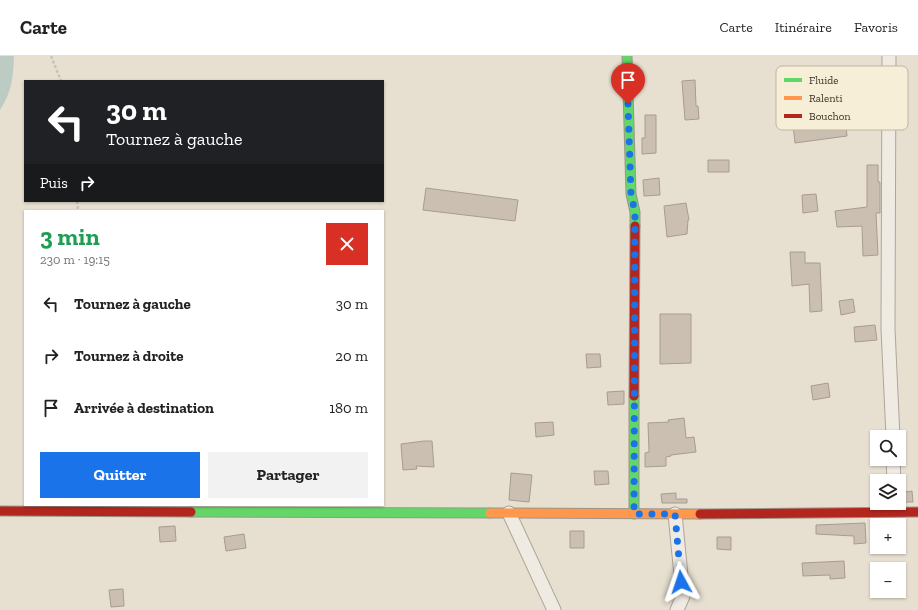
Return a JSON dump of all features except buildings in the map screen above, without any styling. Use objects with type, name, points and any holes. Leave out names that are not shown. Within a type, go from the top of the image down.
[{"type":"street","points":[[627,56],[631,194],[635,212],[634,514]]},
{"type":"street","points":[[889,56],[889,66]]},
{"type":"street","points":[[889,130],[888,329],[892,430]]},
{"type":"street","points":[[0,511],[675,514],[870,509]]},
{"type":"street","points":[[906,510],[918,512]]},
{"type":"street","points":[[509,513],[554,610]]},
{"type":"street","points":[[675,514],[683,596],[678,610]]},
{"type":"path","points":[[51,56],[61,80]]},
{"type":"shaded area","points":[[0,56],[14,56],[11,84],[7,97],[0,110]]},
{"type":"traffic: fast","points":[[627,56],[631,194],[635,212],[635,226]]},
{"type":"traffic: fast","points":[[634,396],[634,514]]},
{"type":"traffic: fast","points":[[191,512],[490,513]]},
{"type":"traffic: slow","points":[[490,513],[700,514]]},
{"type":"traffic: jam","points":[[634,396],[635,226]]},
{"type":"traffic: jam","points":[[0,511],[191,512]]},
{"type":"traffic: jam","points":[[700,514],[918,512]]},
{"type":"route","points":[[628,104],[631,194],[635,212],[634,514],[675,514],[681,582]]}]
